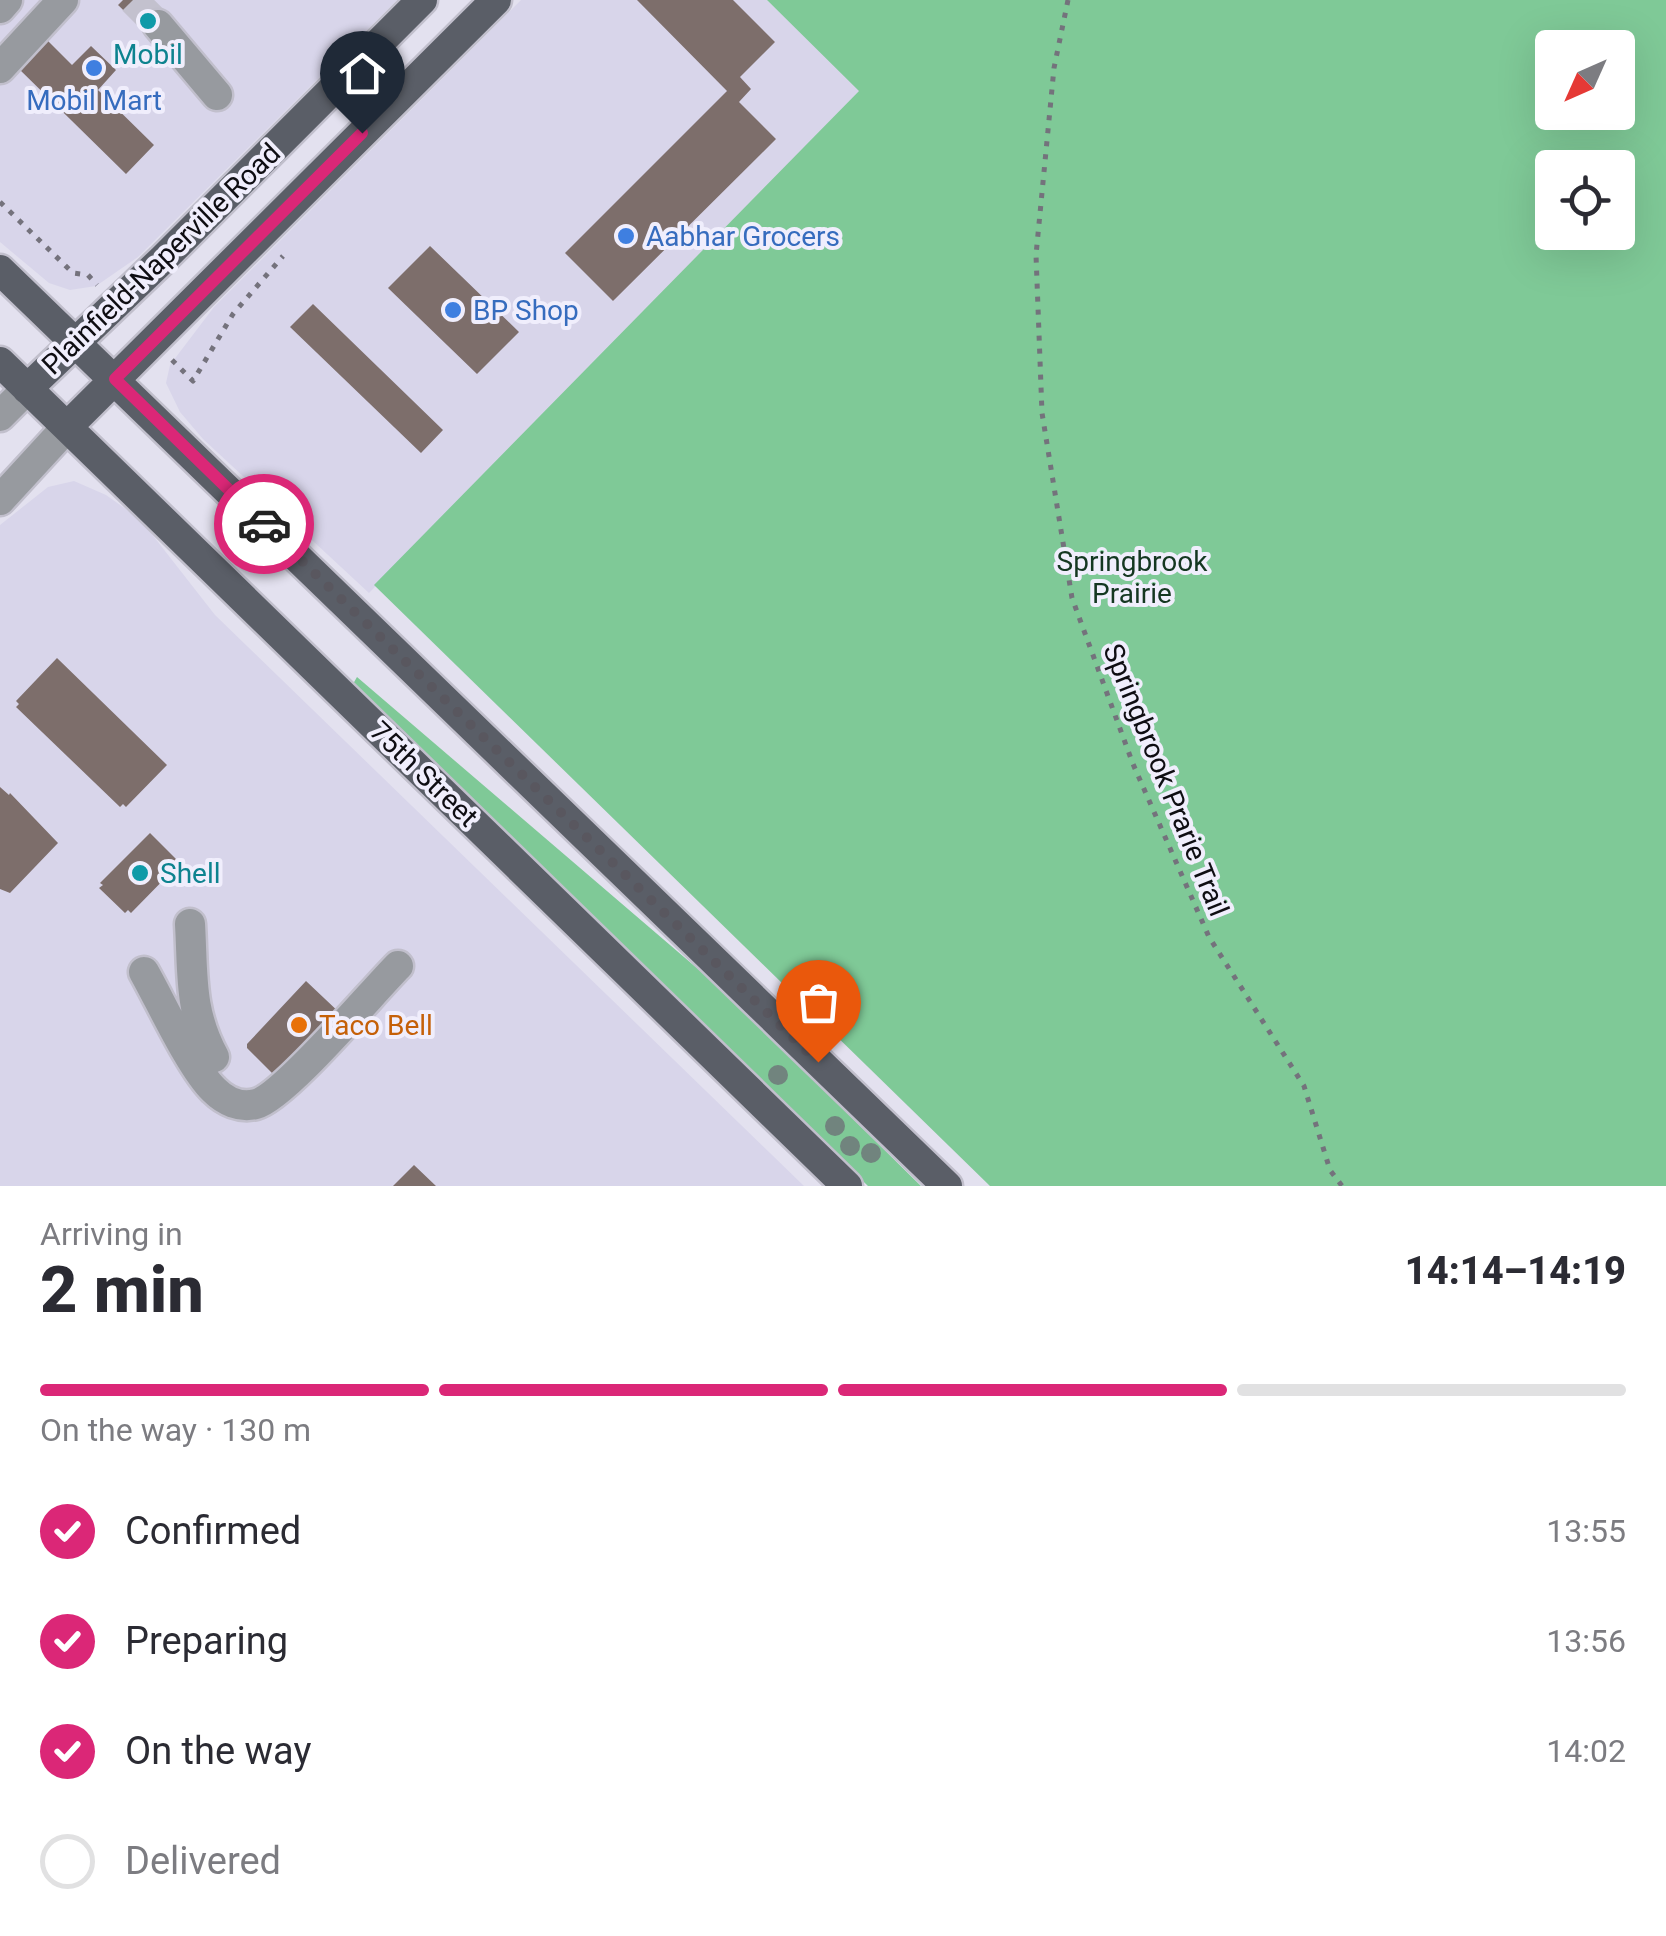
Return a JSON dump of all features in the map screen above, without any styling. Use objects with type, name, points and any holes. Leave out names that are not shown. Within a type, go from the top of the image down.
[{"type":"main road","name":"Plainfield-Naperville Road","points":[[28,389],[422,0]]},
{"type":"main road","name":"Plainfield-Naperville Road","points":[[67,427],[496,0]]},
{"type":"main road","points":[[0,270],[947,1186]]},
{"type":"main road","name":"75th Street","points":[[0,362],[847,1186]]},
{"type":"street","points":[[0,8],[7,0]]},
{"type":"street","points":[[0,68],[62,0]]},
{"type":"street","points":[[158,25],[216,95]]},
{"type":"street","points":[[0,416],[28,389]]},
{"type":"street","points":[[0,500],[67,427]]},
{"type":"street","points":[[190,924],[198,1028],[223,1074],[244,1092],[270,1098]]},
{"type":"street","points":[[144,972],[205,1080],[228,1102],[245,1105],[270,1098],[398,966]]},
{"type":"path","name":"Springbrook Prarie Trail","points":[[1068,0],[1054,68],[1036,255],[1042,413],[1072,598],[1133,764],[1209,936],[1304,1086],[1330,1170],[1342,1186]]},
{"type":"path","points":[[0,202],[72,273],[88,275],[100,287]]},
{"type":"path","points":[[185,373],[193,381]]},
{"type":"shaded area","points":[[0,0],[397,0],[138,257],[96,286],[70,290],[49,283],[0,242]]},
{"type":"shaded area","points":[[521,0],[767,0],[860,90],[369,593],[203,439],[180,412],[166,383],[170,365],[214,307]]},
{"type":"shaded area","points":[[74,481],[106,495],[140,519],[215,615],[804,1186],[0,1186],[0,525],[48,487]]},
{"type":"green space","name":"Springbrook Prairie","points":[[767,0],[1666,0],[1666,1186],[990,1186],[374,585],[859,91]]},
{"type":"green space","points":[[357,677],[719,987],[921,1186],[868,1186],[353,684]]},
{"type":"building","name":"Mobil","points":[[123,0],[150,0],[167,16],[149,35],[118,5]]},
{"type":"building","points":[[637,0],[733,0],[775,42],[740,77],[751,89],[739,102],[776,139],[613,301],[565,253],[727,91]]},
{"type":"building","name":"Mobil","points":[[45,38],[72,65],[91,46],[116,70],[98,90],[154,145],[126,174],[17,67]]},
{"type":"building","name":"BP Shop","points":[[430,246],[519,332],[477,374],[388,288]]},
{"type":"building","points":[[313,304],[443,430],[421,453],[290,327]]},
{"type":"building","name":"Shell","points":[[57,658],[167,765],[126,807],[120,807],[16,707],[16,701]]},
{"type":"building","points":[[0,787],[58,843],[10,893],[0,889]]},
{"type":"building","name":"Shell","points":[[150,833],[180,863],[131,913],[125,913],[99,888],[103,885],[100,883]]},
{"type":"building","name":"Taco Bell","points":[[306,981],[343,1016],[278,1079],[247,1044]]},
{"type":"building","points":[[414,1165],[436,1186],[393,1186]]},
{"type":"tunnel","points":[[133,0],[158,25]]},
{"type":"way so far","points":[[264,524],[818,1062]]},
{"type":"place","name":"Mobil","points":[[148,21]]},
{"type":"place","name":"Mobil Mart","points":[[94,68]]},
{"type":"place","name":"Aabhar Grocers","points":[[626,236]]},
{"type":"place","name":"BP Shop","points":[[453,310]]},
{"type":"place","name":"Shell","points":[[140,873]]},
{"type":"place","name":"Taco Bell","points":[[299,1025]]},
{"type":"route","points":[[264,524],[115,379],[362,133]]}]
